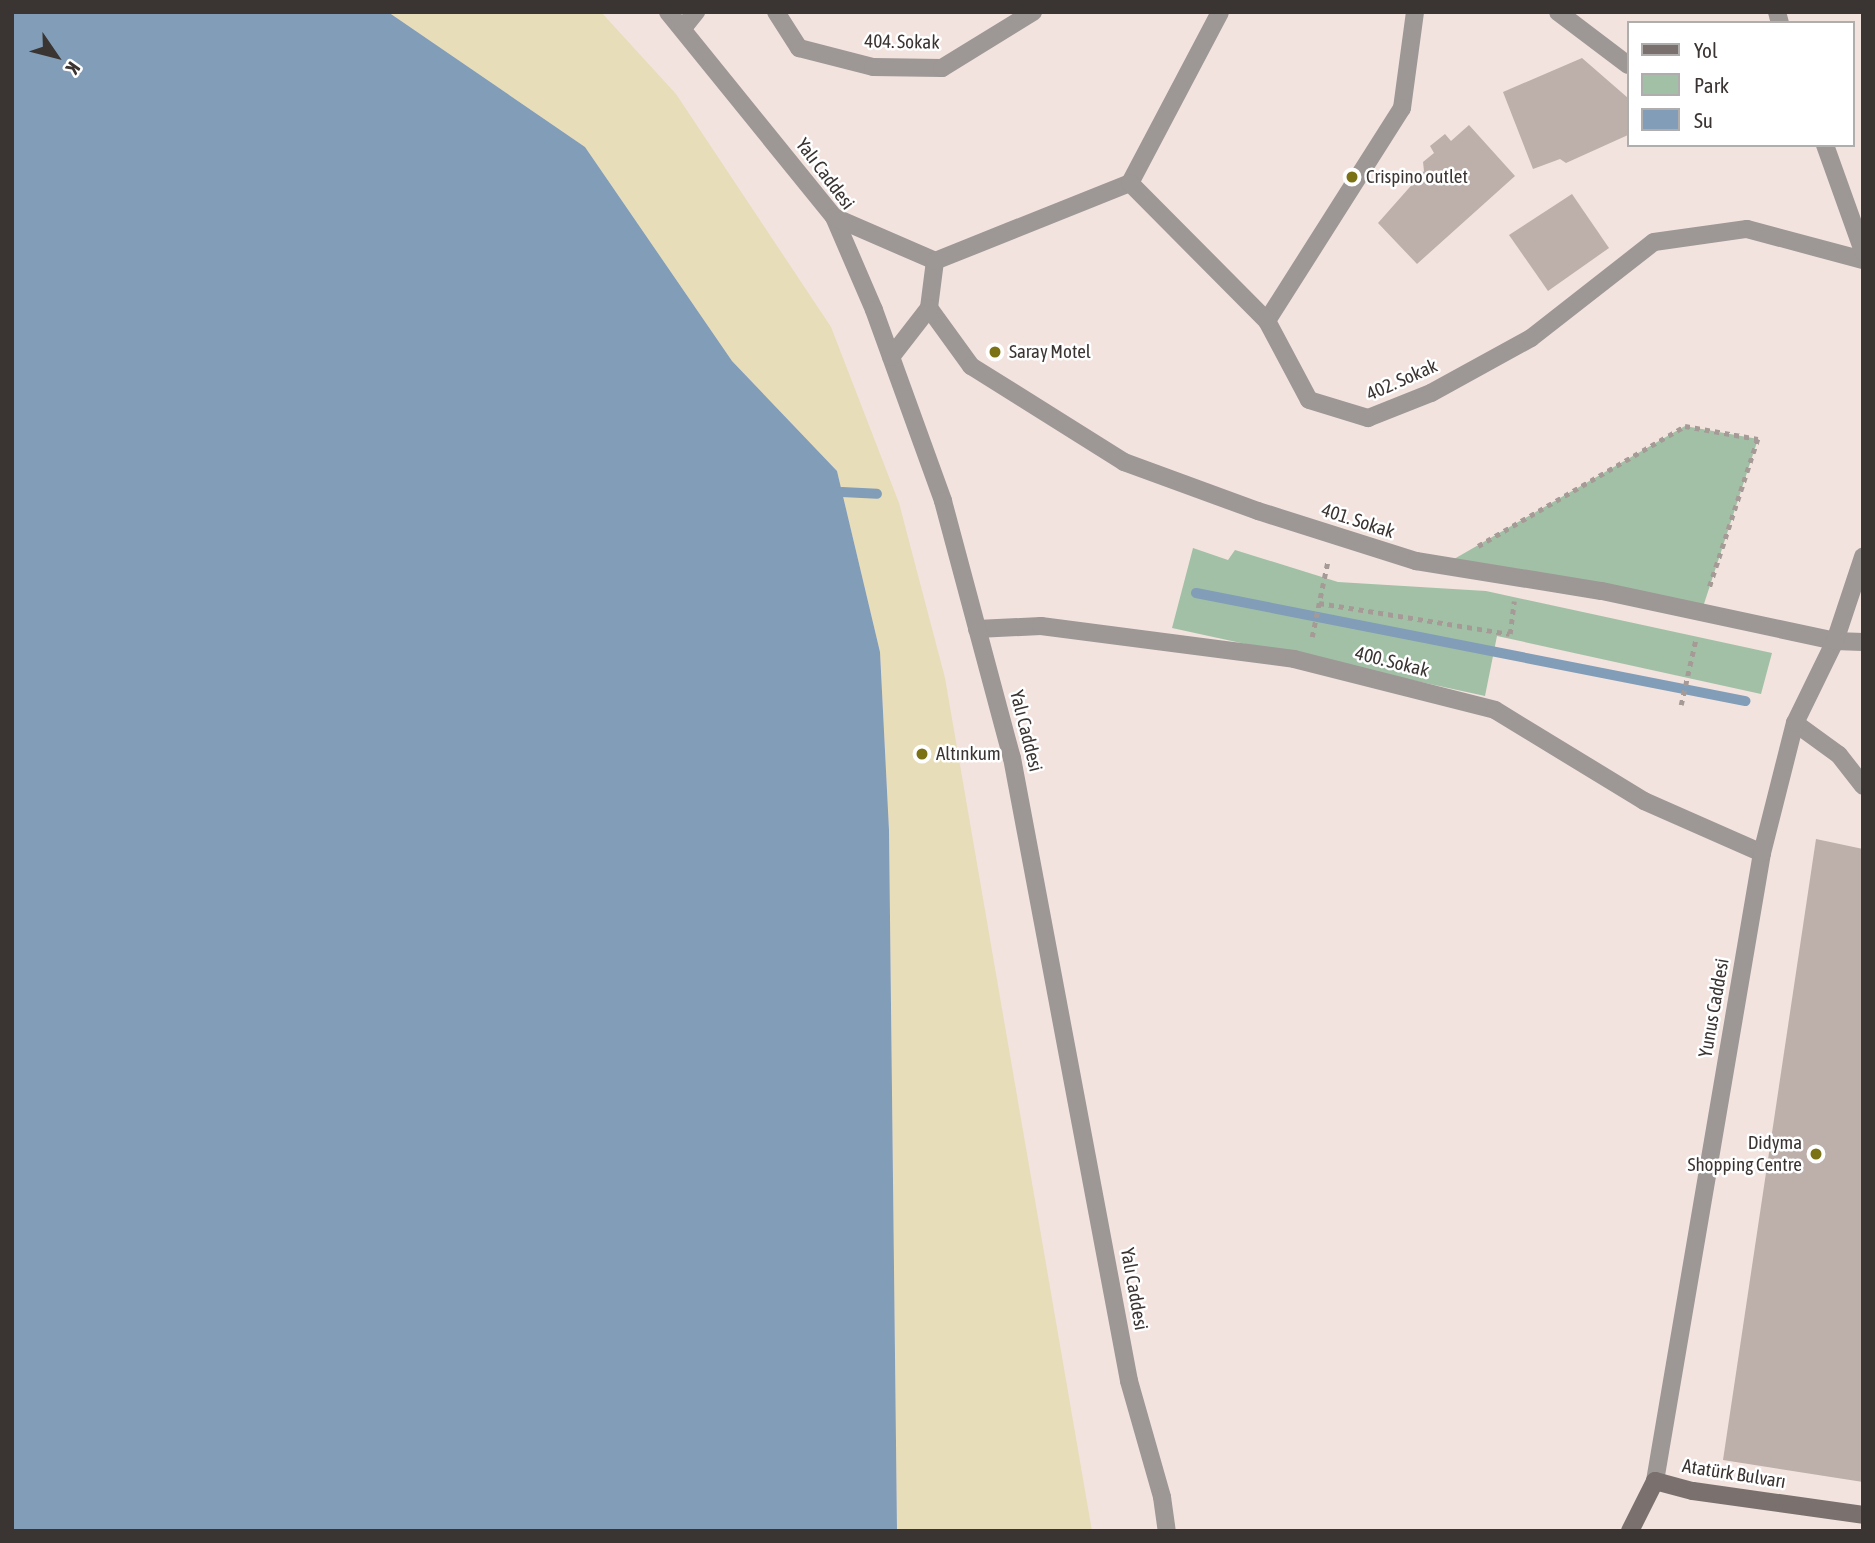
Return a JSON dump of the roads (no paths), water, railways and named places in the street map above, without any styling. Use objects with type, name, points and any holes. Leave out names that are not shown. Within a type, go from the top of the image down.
[{"type":"main road","name":"Atatürk Bulvarı","points":[[1630,1531],[1654,1481],[1693,1491],[1863,1515]]},
{"type":"street","name":"Yalı Caddesi","points":[[668,12],[834,217],[891,357],[943,501],[1012,758],[1129,1381],[1163,1497],[1167,1531]]},
{"type":"street","points":[[683,28],[696,12]]},
{"type":"street","name":"404. Sokak","points":[[776,12],[799,48],[873,67],[942,68],[1032,12]]},
{"type":"street","points":[[834,217],[935,261],[1130,183],[1220,12]]},
{"type":"street","points":[[1267,321],[1402,108],[1415,12]]},
{"type":"street","points":[[1558,12],[1626,63]]},
{"type":"street","points":[[1826,147],[1863,251]]},
{"type":"street","name":"402. Sokak","points":[[1130,183],[1267,321],[1309,400],[1368,418],[1431,393],[1531,338],[1654,242],[1747,229],[1863,260]]},
{"type":"street","points":[[891,357],[929,308],[935,261]]},
{"type":"street","name":"401. Sokak","points":[[929,308],[971,366],[1124,462],[1334,535],[1442,566],[1602,591],[1835,641],[1863,642]]},
{"type":"street","name":"Yunus Caddesi","points":[[1654,1481],[1762,853],[1795,723],[1835,641],[1863,556]]},
{"type":"street","name":"400. Sokak","points":[[977,629],[1041,626],[1294,659],[1495,710],[1644,801],[1762,853]]},
{"type":"street","points":[[1795,723],[1839,755],[1863,786]]},
{"type":"water","points":[[12,12],[388,12],[585,147],[732,361],[837,471],[880,652],[889,830],[897,1531],[12,1531]]},
{"type":"waterway","points":[[842,492],[877,494]]},
{"type":"waterway","points":[[1196,593],[1745,701]]},
{"type":"place","name":"Crispino outlet","points":[[1352,177]]},
{"type":"place","name":"Saray Motel","points":[[995,352]]},
{"type":"place","name":"Altınkum","points":[[922,754]]},
{"type":"place","name":"Didyma Shopping Centre","points":[[1816,1154]]}]
